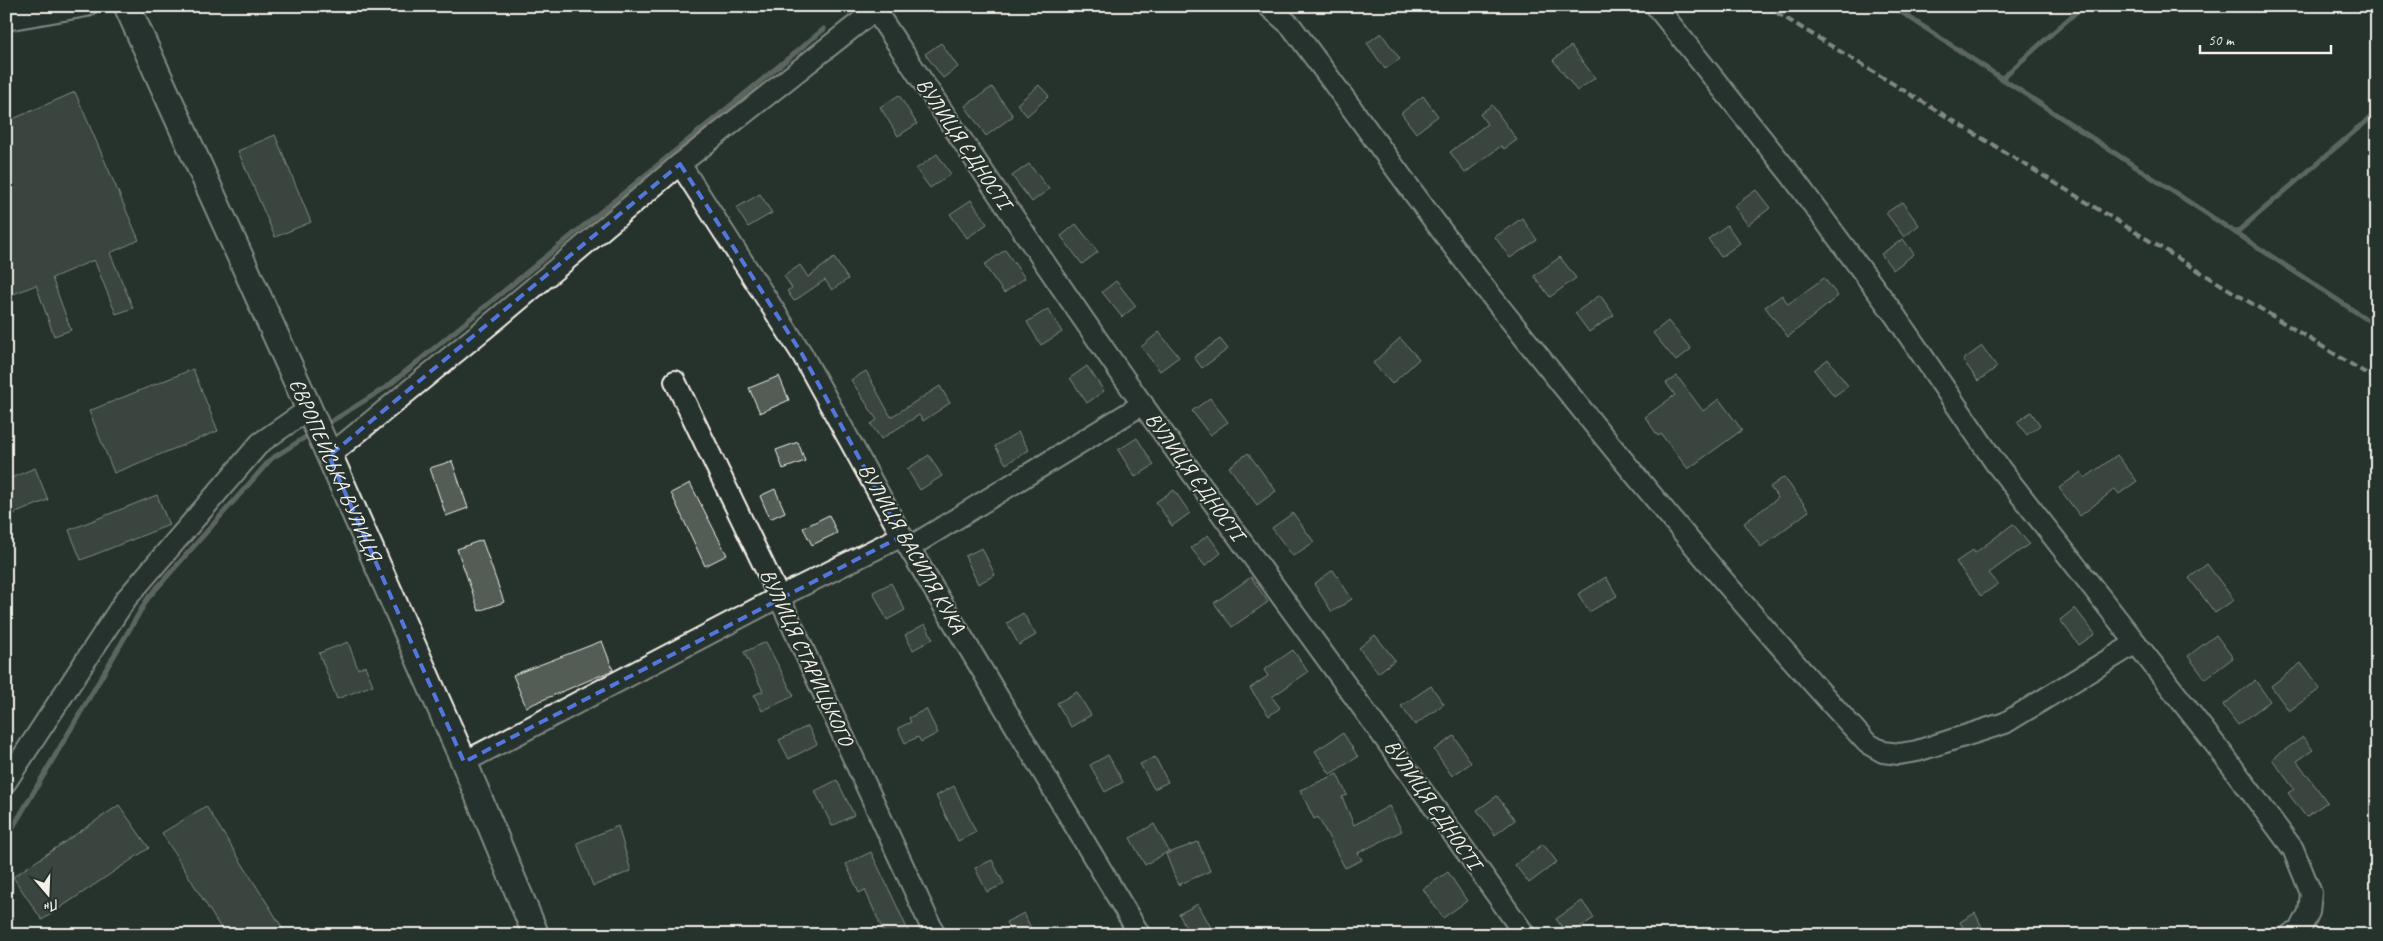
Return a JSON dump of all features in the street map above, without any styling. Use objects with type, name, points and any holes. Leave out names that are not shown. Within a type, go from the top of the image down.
[{"type":"main road","name":"ЄВРОПЕЙСЬКА ВУЛИЦЯ","points":[[127,6],[319,432],[464,762],[536,935]]},
{"type":"street","points":[[6,20],[87,6]]},
{"type":"street","points":[[1268,6],[1291,26],[1480,280],[1612,447],[1780,649],[1868,744],[1883,752],[1899,754],[1917,751],[2005,723],[2136,642]]},
{"type":"street","points":[[1656,6],[1790,175],[1894,314],[1994,461],[2136,642],[2293,849],[2311,893],[2309,912],[2299,932],[2290,935]]},
{"type":"street","points":[[6,782],[126,600],[260,443],[319,432],[499,317],[680,164],[878,8]]},
{"type":"street","name":"ВУЛИЦЯ ЄДНОСТІ","points":[[878,8],[1010,213],[1143,404],[1526,935]]},
{"type":"street","name":"ВУЛИЦЯ ВАСИЛЯ КУКА","points":[[680,164],[802,354],[906,541],[1140,935]]},
{"type":"street","name":"ВУЛИЦЯ СТАРИЦЬКОГО","points":[[675,381],[779,597],[935,935]]},
{"type":"street","points":[[464,762],[779,597],[906,541],[1143,404]]},
{"type":"highlighted area","points":[[680,164],[802,354],[902,536],[464,762],[329,456]]},
{"type":"building","points":[[1381,33],[1400,59],[1385,69],[1367,43]]},
{"type":"building","points":[[941,43],[958,67],[943,78],[925,54]]},
{"type":"building","points":[[1571,46],[1595,78],[1577,91],[1553,60]]},
{"type":"building","points":[[1039,85],[1049,96],[1027,116],[1017,104]]},
{"type":"building","points":[[992,87],[1013,116],[986,136],[965,106]]},
{"type":"building","points":[[75,92],[139,240],[110,253],[133,308],[116,314],[94,260],[52,278],[71,330],[54,336],[36,285],[6,297],[6,122]]},
{"type":"building","points":[[899,95],[917,124],[898,136],[880,107]]},
{"type":"building","points":[[1423,96],[1438,116],[1416,133],[1401,113]]},
{"type":"building","points":[[1492,105],[1517,140],[1504,149],[1501,146],[1465,173],[1450,152],[1487,124],[1480,114]]},
{"type":"building","points":[[275,135],[311,222],[275,237],[238,151]]},
{"type":"building","points":[[937,154],[951,174],[930,188],[916,169]]},
{"type":"building","points":[[1029,164],[1049,189],[1032,202],[1012,176]]},
{"type":"building","points":[[1756,190],[1770,208],[1748,225],[1734,206]]},
{"type":"building","points":[[760,194],[772,213],[748,227],[736,208]]},
{"type":"building","points":[[971,200],[987,224],[967,238],[950,214]]},
{"type":"building","points":[[1902,202],[1919,225],[1904,237],[1886,213]]},
{"type":"building","points":[[1522,218],[1537,240],[1510,258],[1495,237]]},
{"type":"building","points":[[1076,224],[1098,252],[1082,264],[1061,236]]},
{"type":"building","points":[[1727,225],[1740,243],[1721,257],[1708,239]]},
{"type":"building","points":[[1903,239],[1914,254],[1893,270],[1881,254]]},
{"type":"building","points":[[1005,250],[1025,278],[1004,293],[984,265]]},
{"type":"building","points":[[1560,257],[1576,278],[1550,297],[1534,276]]},
{"type":"building","points":[[834,258],[848,279],[832,290],[825,280],[794,301],[787,291],[792,288],[784,276],[800,265],[808,277]]},
{"type":"building","points":[[1824,278],[1838,296],[1788,337],[1765,307],[1782,295],[1788,304]]},
{"type":"building","points":[[1116,281],[1136,306],[1122,317],[1102,292]]},
{"type":"building","points":[[1600,295],[1614,315],[1589,332],[1575,313]]},
{"type":"building","points":[[1048,309],[1062,332],[1041,345],[1027,322]]},
{"type":"building","points":[[1668,321],[1691,349],[1676,361],[1653,333]]},
{"type":"building","points":[[1159,332],[1179,357],[1160,371],[1141,347]]},
{"type":"building","points":[[1400,338],[1419,359],[1392,384],[1373,363]]},
{"type":"building","points":[[1220,339],[1228,349],[1202,368],[1194,357]]},
{"type":"building","points":[[1982,346],[1997,367],[1978,381],[1963,360]]},
{"type":"building","points":[[1828,359],[1848,386],[1834,396],[1814,370]]},
{"type":"building","points":[[1087,366],[1104,391],[1087,403],[1070,378]]},
{"type":"building","points":[[193,369],[218,431],[114,473],[89,411]]},
{"type":"building","points":[[866,371],[891,417],[940,386],[950,403],[923,421],[919,415],[881,439],[871,424],[877,420],[851,380]]},
{"type":"building","points":[[779,376],[789,400],[760,413],[749,388]]},
{"type":"building","points":[[1677,376],[1703,411],[1719,399],[1742,430],[1688,469],[1661,434],[1658,436],[1645,417],[1675,395],[1666,383]]},
{"type":"building","points":[[1210,398],[1228,422],[1210,435],[1192,411]]},
{"type":"building","points":[[2031,412],[2040,425],[2027,435],[2017,422]]},
{"type":"building","points":[[1018,432],[1029,450],[1006,464],[995,446]]},
{"type":"building","points":[[1137,438],[1154,465],[1135,477],[1118,450]]},
{"type":"building","points":[[798,442],[805,461],[783,469],[776,450]]},
{"type":"building","points":[[1248,453],[1276,491],[1257,505],[1229,467]]},
{"type":"building","points":[[929,455],[942,476],[920,490],[907,469]]},
{"type":"building","points":[[2117,455],[2137,481],[2119,494],[2115,489],[2080,516],[2059,488],[2081,472],[2085,478]]},
{"type":"building","points":[[452,461],[468,508],[446,516],[430,468]]},
{"type":"building","points":[[35,468],[48,500],[6,517],[6,480]]},
{"type":"building","points":[[1784,477],[1809,511],[1761,547],[1744,523],[1778,498],[1770,487]]},
{"type":"building","points":[[690,483],[727,555],[705,566],[671,493]]},
{"type":"building","points":[[775,489],[785,512],[770,519],[760,496]]},
{"type":"building","points":[[1174,490],[1190,513],[1172,526],[1156,502]]},
{"type":"building","points":[[157,495],[169,525],[81,560],[69,530]]},
{"type":"building","points":[[1293,513],[1314,542],[1293,556],[1272,528]]},
{"type":"building","points":[[829,515],[837,533],[812,545],[803,528]]},
{"type":"building","points":[[2013,524],[2029,544],[1989,573],[1998,584],[1981,596],[1956,562],[1973,550],[1975,553]]},
{"type":"building","points":[[1208,535],[1221,553],[1205,566],[1191,548]]},
{"type":"building","points":[[482,540],[504,602],[479,611],[457,549]]},
{"type":"building","points":[[982,548],[995,575],[978,584],[965,556]]},
{"type":"building","points":[[2207,564],[2234,600],[2215,613],[2189,578]]},
{"type":"building","points":[[1333,570],[1352,599],[1332,612],[1314,584]]},
{"type":"building","points":[[1251,577],[1268,602],[1232,627],[1214,603]]},
{"type":"building","points":[[1606,577],[1617,596],[1589,612],[1578,594]]},
{"type":"building","points":[[891,583],[905,610],[887,620],[873,592]]},
{"type":"building","points":[[2075,608],[2095,634],[2079,645],[2060,620]]},
{"type":"building","points":[[1023,613],[1036,635],[1019,645],[1007,623]]},
{"type":"building","points":[[925,624],[933,639],[913,650],[905,635]]},
{"type":"building","points":[[1375,635],[1395,660],[1378,673],[1359,648]]},
{"type":"building","points":[[2216,635],[2233,658],[2205,679],[2188,656]]},
{"type":"building","points":[[602,641],[613,670],[526,707],[513,675]]},
{"type":"building","points":[[348,642],[358,669],[365,666],[373,685],[337,699],[319,653]]},
{"type":"building","points":[[766,642],[794,696],[762,711],[754,695],[763,691],[744,652]]},
{"type":"building","points":[[1293,650],[1308,672],[1272,697],[1280,708],[1269,716],[1250,688],[1268,676],[1264,670]]},
{"type":"building","points":[[2301,663],[2320,689],[2289,711],[2271,686]]},
{"type":"building","points":[[2255,680],[2270,701],[2238,725],[2223,705]]},
{"type":"building","points":[[1431,686],[1444,704],[1415,725],[1401,706]]},
{"type":"building","points":[[1077,692],[1091,715],[1071,727],[1057,703]]},
{"type":"building","points":[[926,709],[938,733],[921,742],[918,737],[905,743],[898,728],[911,722],[909,718]]},
{"type":"building","points":[[808,726],[817,744],[789,759],[779,740]]},
{"type":"building","points":[[1343,733],[1358,757],[1330,774],[1315,751]]},
{"type":"building","points":[[1454,736],[1471,763],[1452,776],[1434,750]]},
{"type":"building","points":[[2303,737],[2313,750],[2297,761],[2327,802],[2306,817],[2288,793],[2294,789],[2272,759]]},
{"type":"building","points":[[1108,755],[1123,782],[1105,792],[1090,765]]},
{"type":"building","points":[[1155,757],[1168,782],[1154,789],[1140,764]]},
{"type":"building","points":[[1337,774],[1347,795],[1342,797],[1354,825],[1389,806],[1402,831],[1358,853],[1362,860],[1345,868],[1318,817],[1314,819],[1300,790]]},
{"type":"building","points":[[837,780],[854,815],[832,826],[815,791]]},
{"type":"building","points":[[954,786],[976,832],[958,841],[936,796]]},
{"type":"building","points":[[1497,796],[1515,820],[1495,835],[1477,810]]},
{"type":"building","points":[[119,805],[149,848],[42,920],[13,877]]},
{"type":"building","points":[[206,806],[287,935],[225,935],[162,833]]},
{"type":"building","points":[[1154,824],[1169,851],[1145,865],[1130,838]]},
{"type":"building","points":[[618,826],[631,871],[593,886],[577,843]]},
{"type":"building","points":[[1198,842],[1210,871],[1178,885],[1166,854]]},
{"type":"building","points":[[1543,844],[1557,862],[1529,883],[1515,865]]},
{"type":"building","points":[[871,852],[910,935],[885,935],[865,890],[859,893],[846,864]]},
{"type":"building","points":[[992,860],[1004,884],[987,892],[975,868]]},
{"type":"building","points":[[1448,872],[1467,901],[1443,918],[1423,889]]},
{"type":"building","points":[[1582,901],[1594,918],[1568,935],[1556,919]]},
{"type":"building","points":[[1198,904],[1215,935],[1190,935],[1179,914]]},
{"type":"building","points":[[1024,913],[1034,935],[1012,935],[1006,922]]},
{"type":"building","points":[[1975,913],[1986,935],[1967,935],[1960,922]]},
{"type":"waterway","points":[[847,11],[853,6]]},
{"type":"waterway","points":[[1892,6],[2377,326]]},
{"type":"waterway","points":[[2001,79],[2083,6]]},
{"type":"waterway","points":[[324,426],[388,386],[824,29]]},
{"type":"waterway","points":[[2236,233],[2377,112]]},
{"type":"waterway","points":[[6,839],[148,598],[271,459],[312,433]]},
{"type":"railway","points":[[1766,6],[2377,380]]}]
